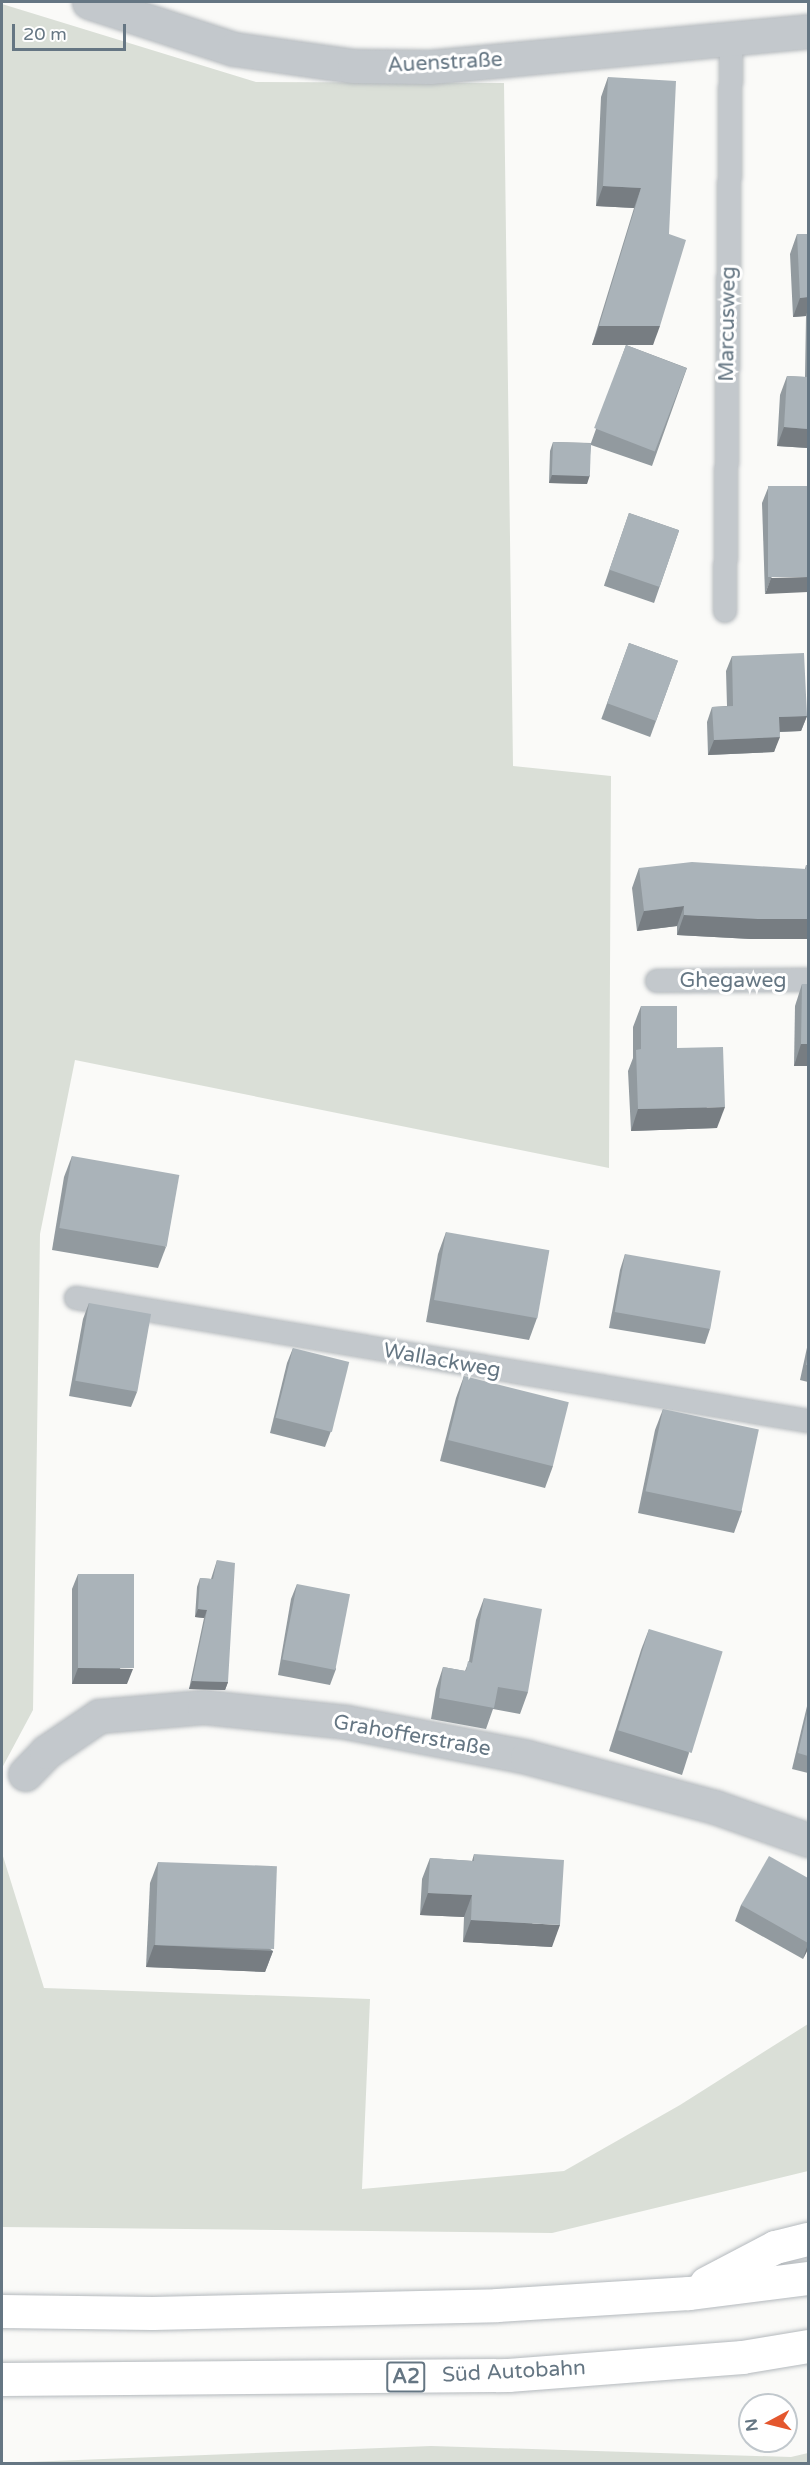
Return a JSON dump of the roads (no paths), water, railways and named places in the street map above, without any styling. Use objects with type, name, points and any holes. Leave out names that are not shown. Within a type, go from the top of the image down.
[{"type":"highway","points":[[689,2293],[775,2247],[808,2239]]},
{"type":"highway","points":[[2,2311],[152,2313],[497,2305],[689,2293],[808,2278]]},
{"type":"highway","name":"Süd Autobahn","points":[[2,2379],[508,2375],[742,2356],[808,2346]]},
{"type":"street","name":"Auenstraße","points":[[96,3],[234,49],[354,66],[430,67],[808,31]]},
{"type":"street","name":"Grahofferstraße","points":[[25,1774],[46,1752],[99,1716],[204,1707],[346,1722],[527,1757],[716,1806],[808,1840]]},
{"type":"lane","name":"Marcusweg","points":[[725,611],[730,38]]},
{"type":"lane","name":"Ghegaweg","points":[[657,981],[808,980]]},
{"type":"lane","name":"Wallackweg","points":[[76,1298],[808,1421]]}]
